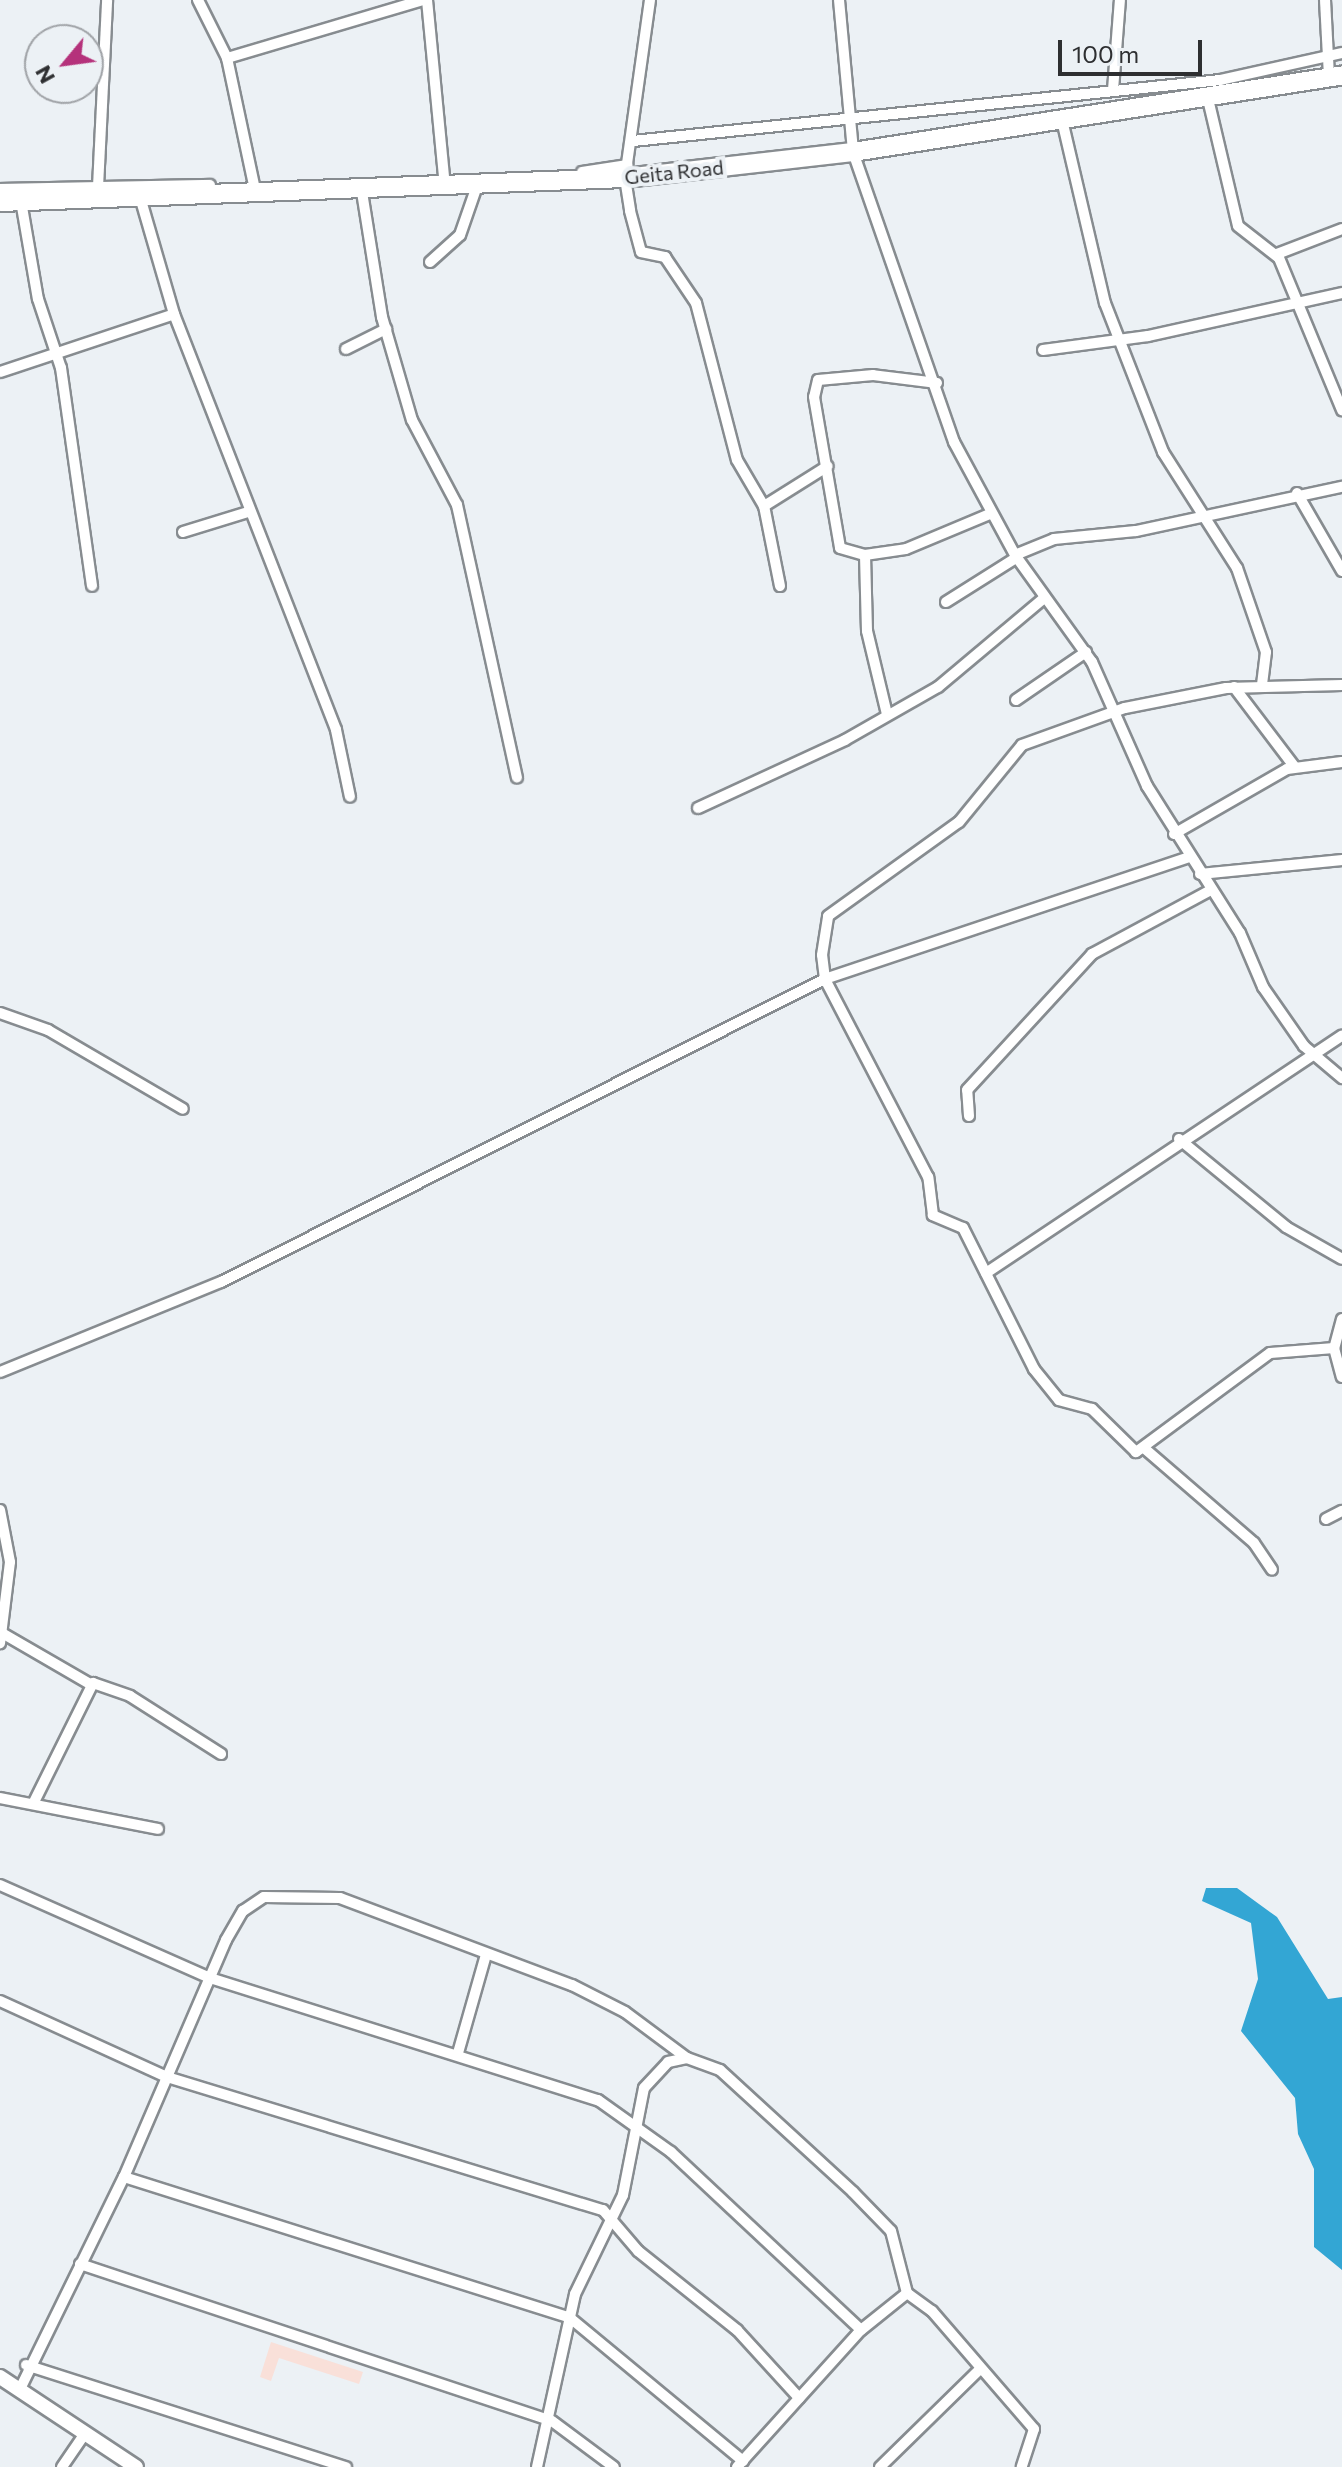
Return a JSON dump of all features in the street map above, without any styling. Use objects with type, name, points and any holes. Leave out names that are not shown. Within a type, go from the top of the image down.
[{"type":"highway","name":"Geita Road","points":[[0,202],[477,186],[853,152],[1208,99],[1335,76]]},
{"type":"street","points":[[98,187],[107,0]]},
{"type":"street","points":[[198,0],[227,58],[254,185]]},
{"type":"street","points":[[227,58],[425,0],[444,177]]},
{"type":"street","points":[[650,0],[633,141],[626,171],[641,252],[665,257],[696,303],[737,460],[764,506],[780,586]]},
{"type":"street","points":[[839,0],[853,152],[901,304],[937,383],[954,442],[1016,556],[1086,652],[1174,834],[1211,890],[1263,987],[1312,1054],[1342,1078]]},
{"type":"street","points":[[1113,90],[1120,0]]},
{"type":"street","points":[[1325,0],[1323,56],[1335,76]]},
{"type":"street","points":[[633,141],[850,123],[1113,90],[1220,80],[1342,53]]},
{"type":"street","points":[[1208,99],[1238,226],[1277,254],[1342,410]]},
{"type":"street","points":[[1062,120],[1097,278],[1163,452],[1237,568],[1267,657],[1262,685]]},
{"type":"street","points":[[0,189],[254,185],[626,171]]},
{"type":"street","points":[[430,262],[460,235],[477,186]]},
{"type":"street","points":[[362,192],[367,253],[386,329],[418,434],[457,505],[517,777]]},
{"type":"street","points":[[140,197],[174,314],[248,512],[327,705],[350,797]]},
{"type":"street","points":[[21,201],[57,353],[92,586]]},
{"type":"street","points":[[1277,254],[1342,229]]},
{"type":"street","points":[[1043,350],[1342,293]]},
{"type":"street","points":[[0,372],[174,314]]},
{"type":"street","points":[[346,349],[386,329]]},
{"type":"street","points":[[937,383],[820,378],[814,397],[840,548],[865,555],[906,549],[992,513]]},
{"type":"street","points":[[764,506],[828,466]]},
{"type":"street","points":[[946,602],[1040,542],[1342,487]]},
{"type":"street","points":[[1297,493],[1342,571]]},
{"type":"street","points":[[183,532],[248,512]]},
{"type":"street","points":[[865,555],[867,631],[887,714]]},
{"type":"street","points":[[698,808],[887,714],[965,668],[1044,598]]},
{"type":"street","points":[[1016,700],[1086,652]]},
{"type":"street","points":[[1334,1348],[1270,1353],[1144,1448],[1131,1452],[1092,1409],[1077,1409],[1053,1395],[961,1224],[941,1224],[933,1215],[928,1177],[820,982],[828,916],[959,822],[1022,745],[1115,711],[1234,687],[1342,685]]},
{"type":"street","points":[[1234,687],[1294,766]]},
{"type":"street","points":[[1174,834],[1294,766],[1342,762]]},
{"type":"street","points":[[0,1372],[221,1282],[820,982],[1189,857]]},
{"type":"street","points":[[1200,874],[1342,860]]},
{"type":"street","points":[[969,1116],[967,1090],[1081,965],[1211,890]]},
{"type":"street","points":[[0,1013],[45,1028],[183,1109]]},
{"type":"street","points":[[986,1273],[1067,1224],[1179,1139],[1253,1100],[1312,1054],[1342,1036]]},
{"type":"street","points":[[1179,1139],[1286,1227],[1342,1259]]},
{"type":"street","points":[[1342,1319],[1334,1348],[1342,1377]]},
{"type":"street","points":[[1144,1448],[1254,1543],[1272,1570]]},
{"type":"street","points":[[0,1510],[10,1562],[1,1638],[90,1684],[130,1696],[221,1754]]},
{"type":"street","points":[[1326,1519],[1342,1511]]},
{"type":"street","points":[[34,1802],[90,1684]]},
{"type":"street","points":[[0,1798],[34,1802],[158,1829]]},
{"type":"street","points":[[0,1885],[210,1978],[458,2053],[598,2100],[634,2123],[861,2330]]},
{"type":"street","points":[[20,2389],[26,2365],[124,2177],[210,1978],[243,1911],[273,1893],[340,1898],[625,2012],[687,2058],[731,2079],[888,2228],[907,2293],[1034,2429],[1022,2467]]},
{"type":"street","points":[[458,2053],[486,1955]]},
{"type":"street","points":[[0,2001],[167,2077],[409,2146],[613,2217],[638,2251],[737,2330],[799,2398]]},
{"type":"street","points":[[537,2467],[552,2421],[569,2317],[613,2217],[634,2123],[655,2072],[687,2058]]},
{"type":"street","points":[[124,2177],[569,2317],[740,2464],[861,2330],[907,2293]]},
{"type":"street","points":[[80,2264],[552,2421],[614,2467]]},
{"type":"street","points":[[26,2365],[346,2467]]},
{"type":"street","points":[[880,2467],[979,2370]]},
{"type":"street","points":[[0,2377],[136,2467]]},
{"type":"street","points":[[62,2467],[86,2432]]},
{"type":"shaded area","points":[[271,2342],[363,2372],[359,2384],[279,2358],[271,2381],[260,2377]]},
{"type":"water","points":[[1206,1888],[1237,1888],[1277,1917],[1328,1999],[1342,1997],[1342,2270],[1314,2247],[1314,2169],[1298,2134],[1295,2098],[1241,2031],[1258,1979],[1251,1923],[1202,1901]]}]
